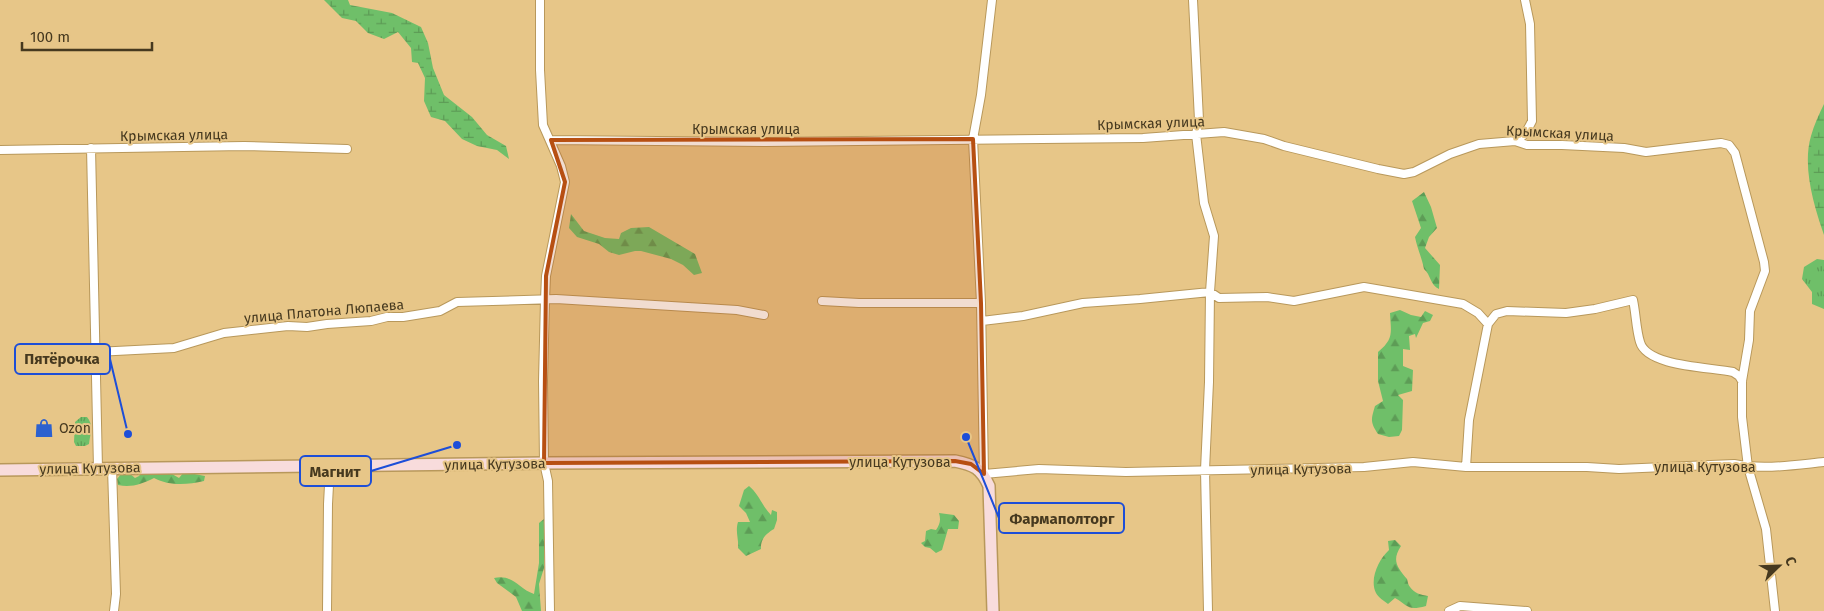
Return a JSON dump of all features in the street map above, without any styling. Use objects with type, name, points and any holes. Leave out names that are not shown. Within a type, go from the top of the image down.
[{"type":"street","points":[[540,0],[542,125],[551,140],[561,166],[564,182],[546,276],[545,300],[543,381],[544,463],[548,482],[550,611]]},
{"type":"street","points":[[992,0],[981,95],[972,139],[982,303],[984,474],[989,486],[994,611]]},
{"type":"street","points":[[1193,0],[1199,120],[1196,134],[1204,202],[1214,236],[1210,292],[1209,382],[1205,470],[1208,611]]},
{"type":"street","points":[[1515,141],[1526,133],[1532,121],[1530,24],[1525,0]]},
{"type":"street","name":"Крымская улица","points":[[551,140],[766,142],[1143,138],[1224,132],[1264,139],[1284,146],[1404,174],[1414,172],[1465,148],[1479,144],[1515,141],[1527,145],[1624,148],[1646,152],[1721,143],[1729,145],[1735,153],[1761,249],[1765,271],[1750,311],[1749,340],[1742,382]]},
{"type":"street","name":"Крымская улица","points":[[0,150],[244,146],[347,148]]},
{"type":"street","points":[[91,148],[98,468]]},
{"type":"street","points":[[982,321],[1023,316],[1083,302],[1140,300],[1210,292],[1219,298],[1267,297],[1294,302],[1364,287],[1463,304],[1478,313],[1488,324]]},
{"type":"street","name":"улица Платона Люпаева","points":[[96,352],[174,348],[224,332],[288,326],[307,328],[327,324],[371,321],[387,317],[403,317],[440,310],[457,302],[556,299],[737,310],[764,315]]},
{"type":"street","points":[[1466,467],[1469,420],[1488,324],[1496,314],[1507,311],[1566,313],[1595,309],[1633,300],[1640,344],[1645,351],[1652,356],[1671,362],[1733,372],[1739,376],[1742,382],[1742,417],[1748,467],[1766,529],[1775,611]]},
{"type":"street","points":[[822,301],[859,303],[982,303]]},
{"type":"street","name":"улица Кутузова","points":[[0,470],[544,463],[956,461],[971,464],[984,474],[1039,469],[1126,472],[1364,467],[1413,462],[1466,467],[1587,466],[1619,469],[1734,464],[1748,467],[1824,462]]},
{"type":"street","points":[[328,611],[330,466]]},
{"type":"street","points":[[112,468],[116,594],[114,611]]},
{"type":"street","points":[[1450,611],[1460,606],[1527,611]]},
{"type":"highlighted area","points":[[973,139],[981,303],[984,474],[971,464],[955,461],[544,463],[546,276],[565,182],[551,140]]},
{"type":"green space","points":[[324,0],[348,0],[350,5],[392,13],[421,27],[428,43],[433,68],[444,95],[472,117],[487,135],[506,146],[509,159],[497,150],[477,146],[462,139],[445,121],[431,117],[424,101],[425,78],[418,63],[412,62],[411,48],[398,32],[384,39],[368,33],[356,21],[342,18]]},
{"type":"green space","points":[[1824,104],[1824,235],[1810,186],[1808,160],[1811,136]]},
{"type":"green space","points":[[1424,192],[1437,228],[1429,237],[1425,248],[1440,265],[1439,289],[1434,285],[1424,269],[1415,237],[1421,228],[1412,201]]},
{"type":"green space","points":[[571,214],[584,231],[605,238],[619,239],[621,233],[631,228],[649,227],[695,254],[702,273],[694,275],[683,265],[671,259],[641,251],[619,255],[609,252],[599,244],[577,237],[569,228]]},
{"type":"green space","points":[[1817,259],[1824,260],[1824,309],[1812,304],[1812,292],[1802,279],[1804,267]]},
{"type":"green space","points":[[1400,310],[1421,317],[1425,311],[1433,315],[1430,321],[1423,323],[1416,338],[1415,334],[1409,336],[1410,350],[1403,349],[1403,366],[1413,370],[1412,391],[1398,395],[1403,400],[1402,430],[1399,436],[1389,437],[1378,434],[1372,424],[1372,418],[1375,406],[1383,401],[1378,381],[1378,352],[1389,339],[1390,313]]},
{"type":"green space","points":[[81,417],[87,417],[90,423],[89,444],[76,446],[74,442],[75,422]]},
{"type":"green space","points":[[150,470],[172,474],[179,478],[184,472],[205,476],[204,481],[191,483],[172,484],[154,478],[136,485],[118,485],[117,479],[121,474],[129,473],[135,478],[142,472]]},
{"type":"green space","points":[[749,486],[771,515],[772,510],[777,512],[777,520],[774,529],[763,539],[761,549],[746,556],[738,548],[737,529],[738,522],[750,522],[746,513],[739,506],[744,490]]},
{"type":"green space","points":[[939,513],[954,515],[959,521],[958,529],[948,529],[942,550],[936,553],[921,543],[925,541],[926,531],[936,530],[940,520]]},
{"type":"green space","points":[[544,519],[544,568],[539,584],[541,611],[522,611],[516,597],[497,583],[494,578],[501,577],[511,580],[534,594],[539,563],[539,523]]},
{"type":"green space","points":[[1395,540],[1401,546],[1396,556],[1397,564],[1412,589],[1428,596],[1426,606],[1412,608],[1395,598],[1388,604],[1376,593],[1374,576],[1376,570],[1389,550],[1388,541]]},
{"type":"place","name":"Ozon","points":[[44,428]]},
{"type":"place","name":"Пятёрочка","points":[[128,434]]},
{"type":"place","name":"Фармаполторг","points":[[966,437]]},
{"type":"place","name":"Магнит","points":[[457,445]]}]
